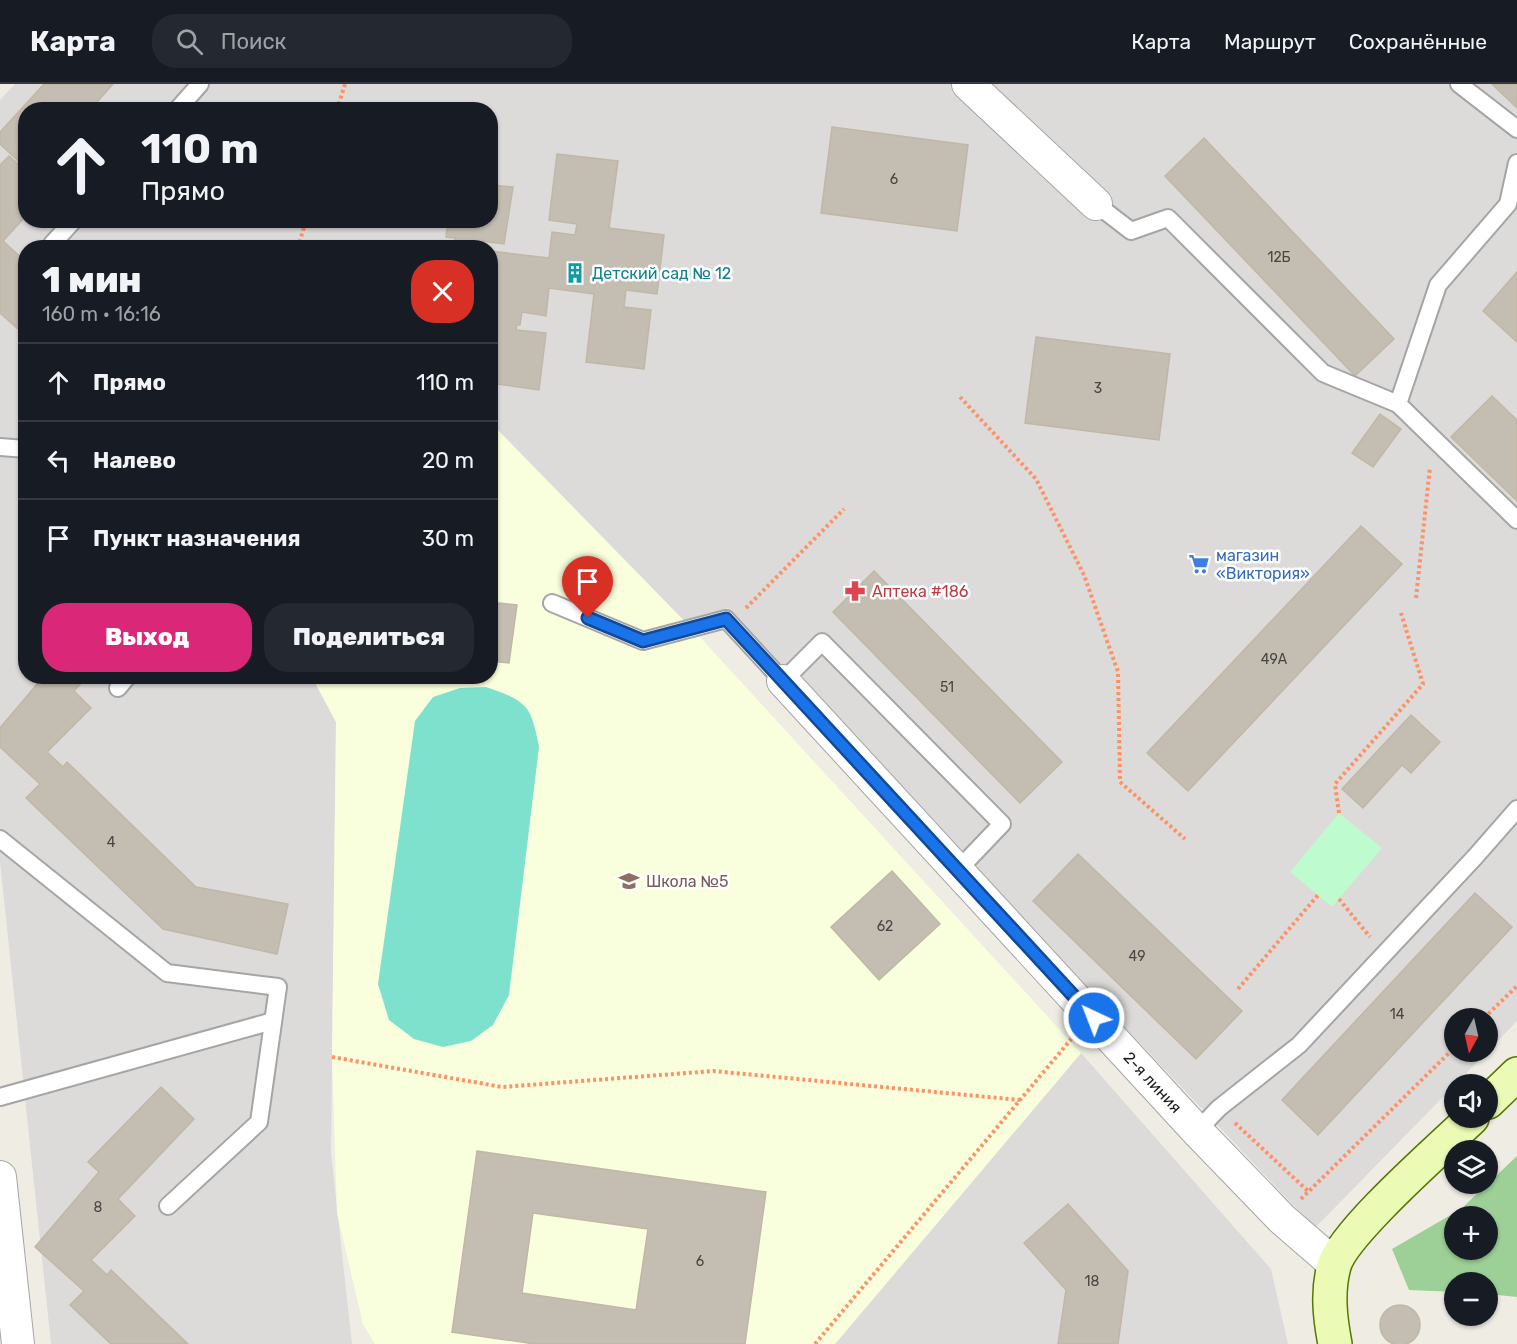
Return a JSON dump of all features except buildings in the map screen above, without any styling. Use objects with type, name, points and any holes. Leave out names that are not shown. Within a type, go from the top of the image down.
[{"type":"street","points":[[968,84],[1096,204]]},
{"type":"street","name":"2-я линия","points":[[783,681],[1197,1131],[1282,1219],[1334,1264]]},
{"type":"street","points":[[1498,1092],[1517,1074]]},
{"type":"street","points":[[1335,1344],[1329,1312],[1334,1264],[1353,1236],[1462,1128]]},
{"type":"street","points":[[0,1177],[3,1230],[19,1343]]},
{"type":"lane","points":[[184,102],[200,84]]},
{"type":"lane","points":[[1459,84],[1517,129]]},
{"type":"lane","points":[[1398,404],[1438,285],[1508,204],[1517,163]]},
{"type":"lane","points":[[1096,204],[1131,231],[1168,218],[1323,373],[1398,404],[1517,520]]},
{"type":"lane","points":[[56,240],[67,228]]},
{"type":"lane","points":[[0,447],[18,448]]},
{"type":"lane","points":[[552,603],[643,641],[726,619],[783,681],[822,642],[1002,824],[958,870]]},
{"type":"lane","points":[[1197,1131],[1218,1108],[1299,1045],[1475,857],[1517,808]]},
{"type":"lane","points":[[0,839],[167,973],[278,987],[259,1122],[168,1206]]},
{"type":"lane","points":[[0,1097],[273,1021]]},
{"type":"path","points":[[340,102],[345,84]]},
{"type":"path","points":[[960,397],[1036,479],[1084,575],[1118,672],[1120,782],[1185,839]]},
{"type":"path","points":[[1416,598],[1434,439]]},
{"type":"path","points":[[730,624],[844,509]]},
{"type":"path","points":[[1339,813],[1335,784],[1423,684],[1401,613]]},
{"type":"path","points":[[1238,989],[1318,895]]},
{"type":"path","points":[[1339,899],[1384,954]]},
{"type":"path","points":[[1494,1008],[1517,986]]},
{"type":"path","points":[[815,1344],[1070,1041],[1094,1018]]},
{"type":"path","points":[[332,1057],[502,1087],[712,1071],[1020,1100]]},
{"type":"path","points":[[1282,1219],[1444,1058]]},
{"type":"shaded area","points":[[15,84],[1517,84],[1517,1021],[1498,1041],[1498,1008],[1444,1008],[1444,1062],[1477,1062],[1466,1074],[1444,1074],[1444,1096],[1315,1228],[727,608],[698,635],[498,430],[498,240],[18,240],[18,684],[316,684],[336,722],[331,1153],[352,1344],[51,1344],[0,862],[0,100]]},
{"type":"shaded area","name":"Школа №5","points":[[498,430],[698,635],[1081,1053],[835,1344],[375,1344],[363,1324],[337,1213],[332,1057],[336,722],[316,684],[498,684]]},
{"type":"shaded area","points":[[486,687],[510,696],[525,706],[530,713],[539,747],[509,995],[493,1025],[471,1041],[443,1047],[414,1039],[389,1020],[378,984],[415,721],[433,697],[460,688]]},
{"type":"shaded area","points":[[1081,1053],[1271,1269],[1288,1344],[835,1344]]},
{"type":"green space","points":[[1339,813],[1382,848],[1332,907],[1290,872]]},
{"type":"green space","points":[[1517,1156],[1517,1297],[1498,1295],[1498,1272],[1444,1272],[1444,1292],[1409,1290],[1392,1249],[1444,1219],[1444,1260],[1498,1260],[1498,1206],[1464,1206],[1477,1194],[1498,1194],[1498,1174]]},
{"type":"place","name":"Детский сад № 12","points":[[575,273]]},
{"type":"place","name":"магазин «Виктория»","points":[[1199,564]]},
{"type":"place","name":"Аптека #186","points":[[855,591]]},
{"type":"place","name":"Школа №5","points":[[629,881]]},
{"type":"route","points":[[588,618],[643,641],[726,619],[1094,1018]]}]
